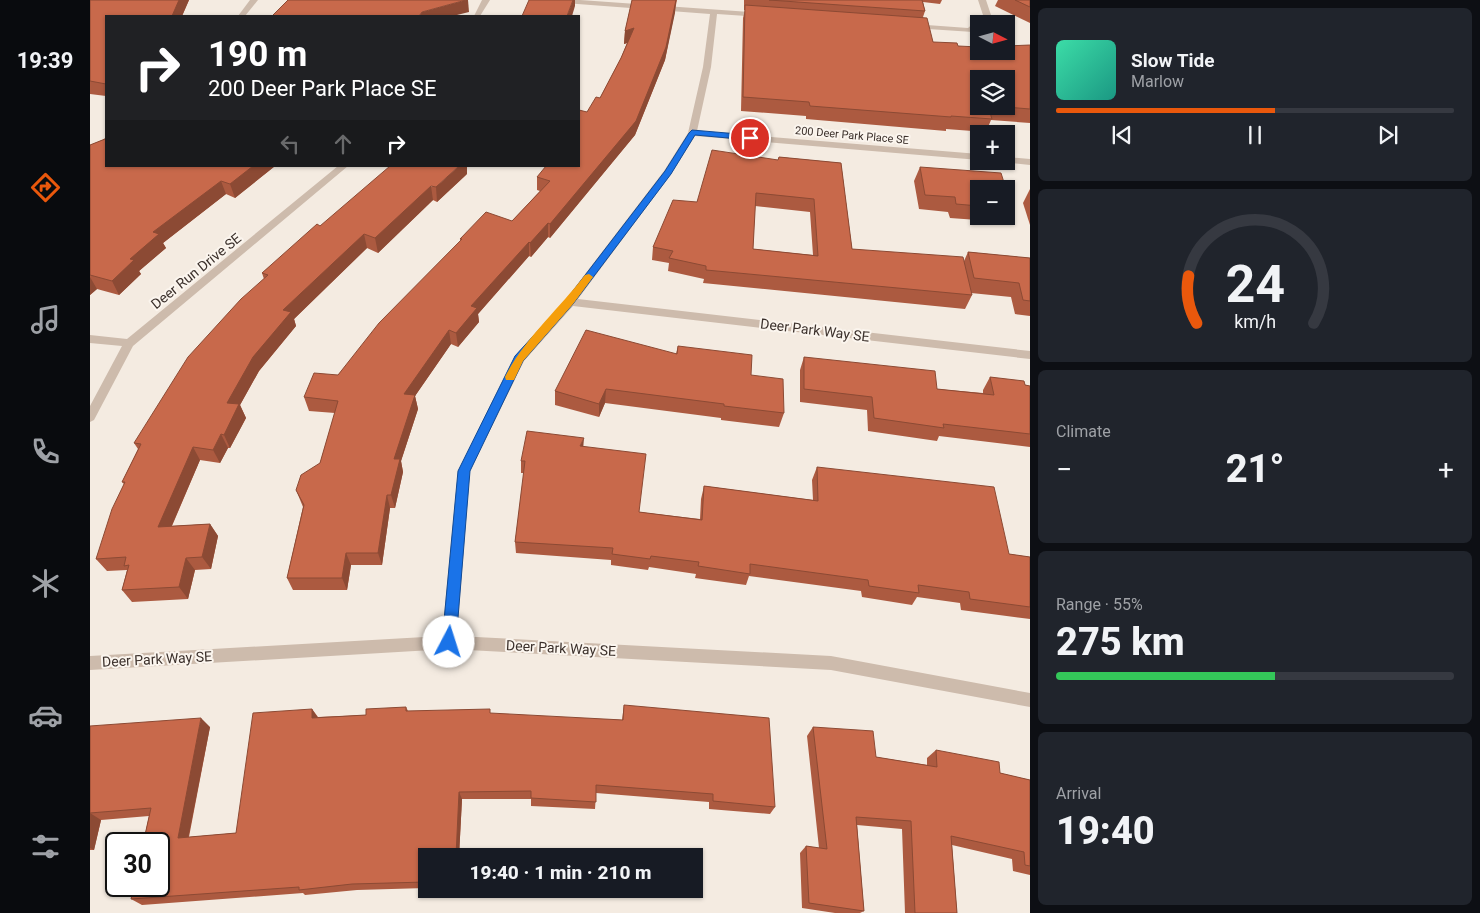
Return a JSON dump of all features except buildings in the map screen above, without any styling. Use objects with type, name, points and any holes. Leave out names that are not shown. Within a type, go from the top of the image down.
[{"type":"street","points":[[242,15],[254,0]]},
{"type":"street","points":[[477,15],[486,0]]},
{"type":"street","points":[[551,0],[773,16]]},
{"type":"street","points":[[901,25],[970,30],[987,15],[982,0]]},
{"type":"street","points":[[449,642],[464,471],[519,359],[570,302],[668,172],[692,133],[707,67],[714,12]]},
{"type":"street","name":"200 Deer Park Place SE","points":[[692,133],[970,157]]},
{"type":"street","points":[[1015,161],[1030,162]]},
{"type":"street","name":"Deer Run Drive SE","points":[[90,417],[130,344],[343,167]]},
{"type":"street","name":"Deer Park Way SE","points":[[570,302],[1030,355]]},
{"type":"street","points":[[90,339],[130,344]]},
{"type":"street","name":"Deer Park Way SE","points":[[90,663],[449,642],[831,663],[1030,700]]},
{"type":"slow traffic","points":[[510,377],[519,359],[570,302],[589,277]]},
{"type":"route","points":[[449,642],[464,471],[519,359],[570,302],[668,172],[692,133],[750,138]]}]
